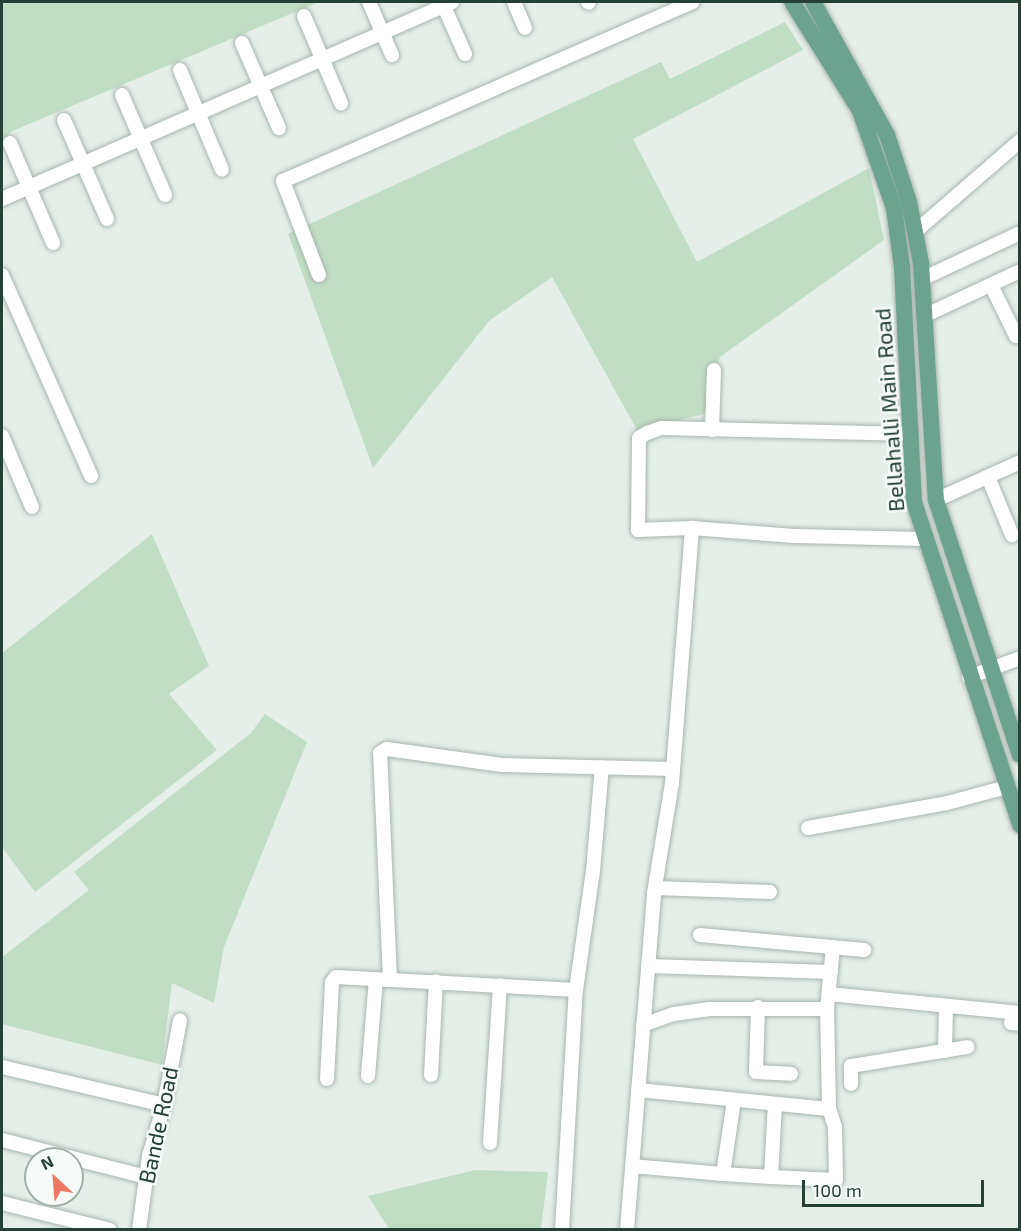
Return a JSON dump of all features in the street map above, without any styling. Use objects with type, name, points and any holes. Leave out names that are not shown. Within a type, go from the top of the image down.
[{"type":"main road","name":"Bellahalli Main Road","points":[[792,2],[860,111],[894,208],[902,267],[914,502],[969,677],[1020,825]]},
{"type":"main road","name":"Bellahalli Main Road","points":[[813,2],[887,135],[916,231],[922,279],[936,500],[989,670],[1020,755]]},
{"type":"street","points":[[369,2],[392,55]]},
{"type":"street","points":[[514,2],[525,28]]},
{"type":"street","points":[[319,274],[283,181],[693,2]]},
{"type":"street","points":[[2,199],[446,3],[465,54]]},
{"type":"street","points":[[304,16],[341,103]]},
{"type":"street","points":[[242,43],[279,128]]},
{"type":"street","points":[[180,70],[222,170]]},
{"type":"street","points":[[122,95],[165,195]]},
{"type":"street","points":[[64,120],[107,219]]},
{"type":"street","points":[[916,231],[1020,141]]},
{"type":"street","points":[[10,143],[53,243]]},
{"type":"street","points":[[922,279],[1020,233]]},
{"type":"street","points":[[924,315],[1020,271]]},
{"type":"street","points":[[2,275],[91,476]]},
{"type":"street","points":[[991,285],[1016,336],[1020,334]]},
{"type":"street","points":[[712,430],[714,370]]},
{"type":"street","points":[[911,434],[661,428],[639,438],[638,530],[692,528],[794,536],[926,539]]},
{"type":"street","points":[[2,436],[32,507]]},
{"type":"street","points":[[936,500],[1020,462]]},
{"type":"street","points":[[988,477],[1012,535]]},
{"type":"street","points":[[627,1230],[655,888],[673,769],[692,528]]},
{"type":"street","points":[[969,677],[1020,658]]},
{"type":"street","points":[[368,1076],[383,979],[380,753],[387,749],[502,765],[673,769]]},
{"type":"street","points":[[562,1230],[576,990],[593,871],[602,767]]},
{"type":"street","points":[[808,828],[947,803],[1006,787]]},
{"type":"street","points":[[655,888],[770,892]]},
{"type":"street","points":[[700,935],[864,950]]},
{"type":"street","points":[[632,1166],[836,1180],[835,1127],[829,1109],[827,1009],[833,946]]},
{"type":"street","points":[[648,966],[831,972]]},
{"type":"street","points":[[327,1079],[332,982],[341,976],[576,990]]},
{"type":"street","points":[[430,1075],[436,981]]},
{"type":"street","points":[[490,1143],[500,985]]},
{"type":"street","points":[[829,994],[946,1006],[1017,1020]]},
{"type":"street","points":[[945,1051],[946,1006]]},
{"type":"street","points":[[643,1025],[674,1014],[758,1007],[827,1009]]},
{"type":"street","points":[[758,1007],[756,1072],[791,1074]]},
{"type":"street","name":"Bande Road","points":[[139,1230],[146,1177],[164,1105],[180,1020]]},
{"type":"street","points":[[851,1084],[851,1066],[967,1047]]},
{"type":"street","points":[[2,1066],[164,1105]]},
{"type":"street","points":[[638,1090],[829,1109]]},
{"type":"street","points":[[723,1173],[734,1100]]},
{"type":"street","points":[[771,1177],[774,1104]]},
{"type":"street","points":[[2,1140],[146,1177]]},
{"type":"street","points":[[2,1206],[57,1223],[110,1230]]},
{"type":"green space","points":[[2,2],[319,2],[10,132],[2,144]]},
{"type":"green space","points":[[785,22],[803,50],[633,139],[697,262],[869,168],[884,240],[720,357],[705,414],[637,430],[552,277],[489,321],[373,468],[288,234],[661,62],[670,79]]},
{"type":"green space","points":[[152,534],[209,666],[169,694],[217,750],[35,892],[2,847],[2,653]]},
{"type":"green space","points":[[265,714],[307,742],[224,947],[214,1003],[172,983],[162,1065],[2,1024],[2,957],[89,890],[74,872],[251,733]]},
{"type":"green space","points":[[475,1170],[548,1172],[541,1229],[389,1229],[368,1196]]}]
